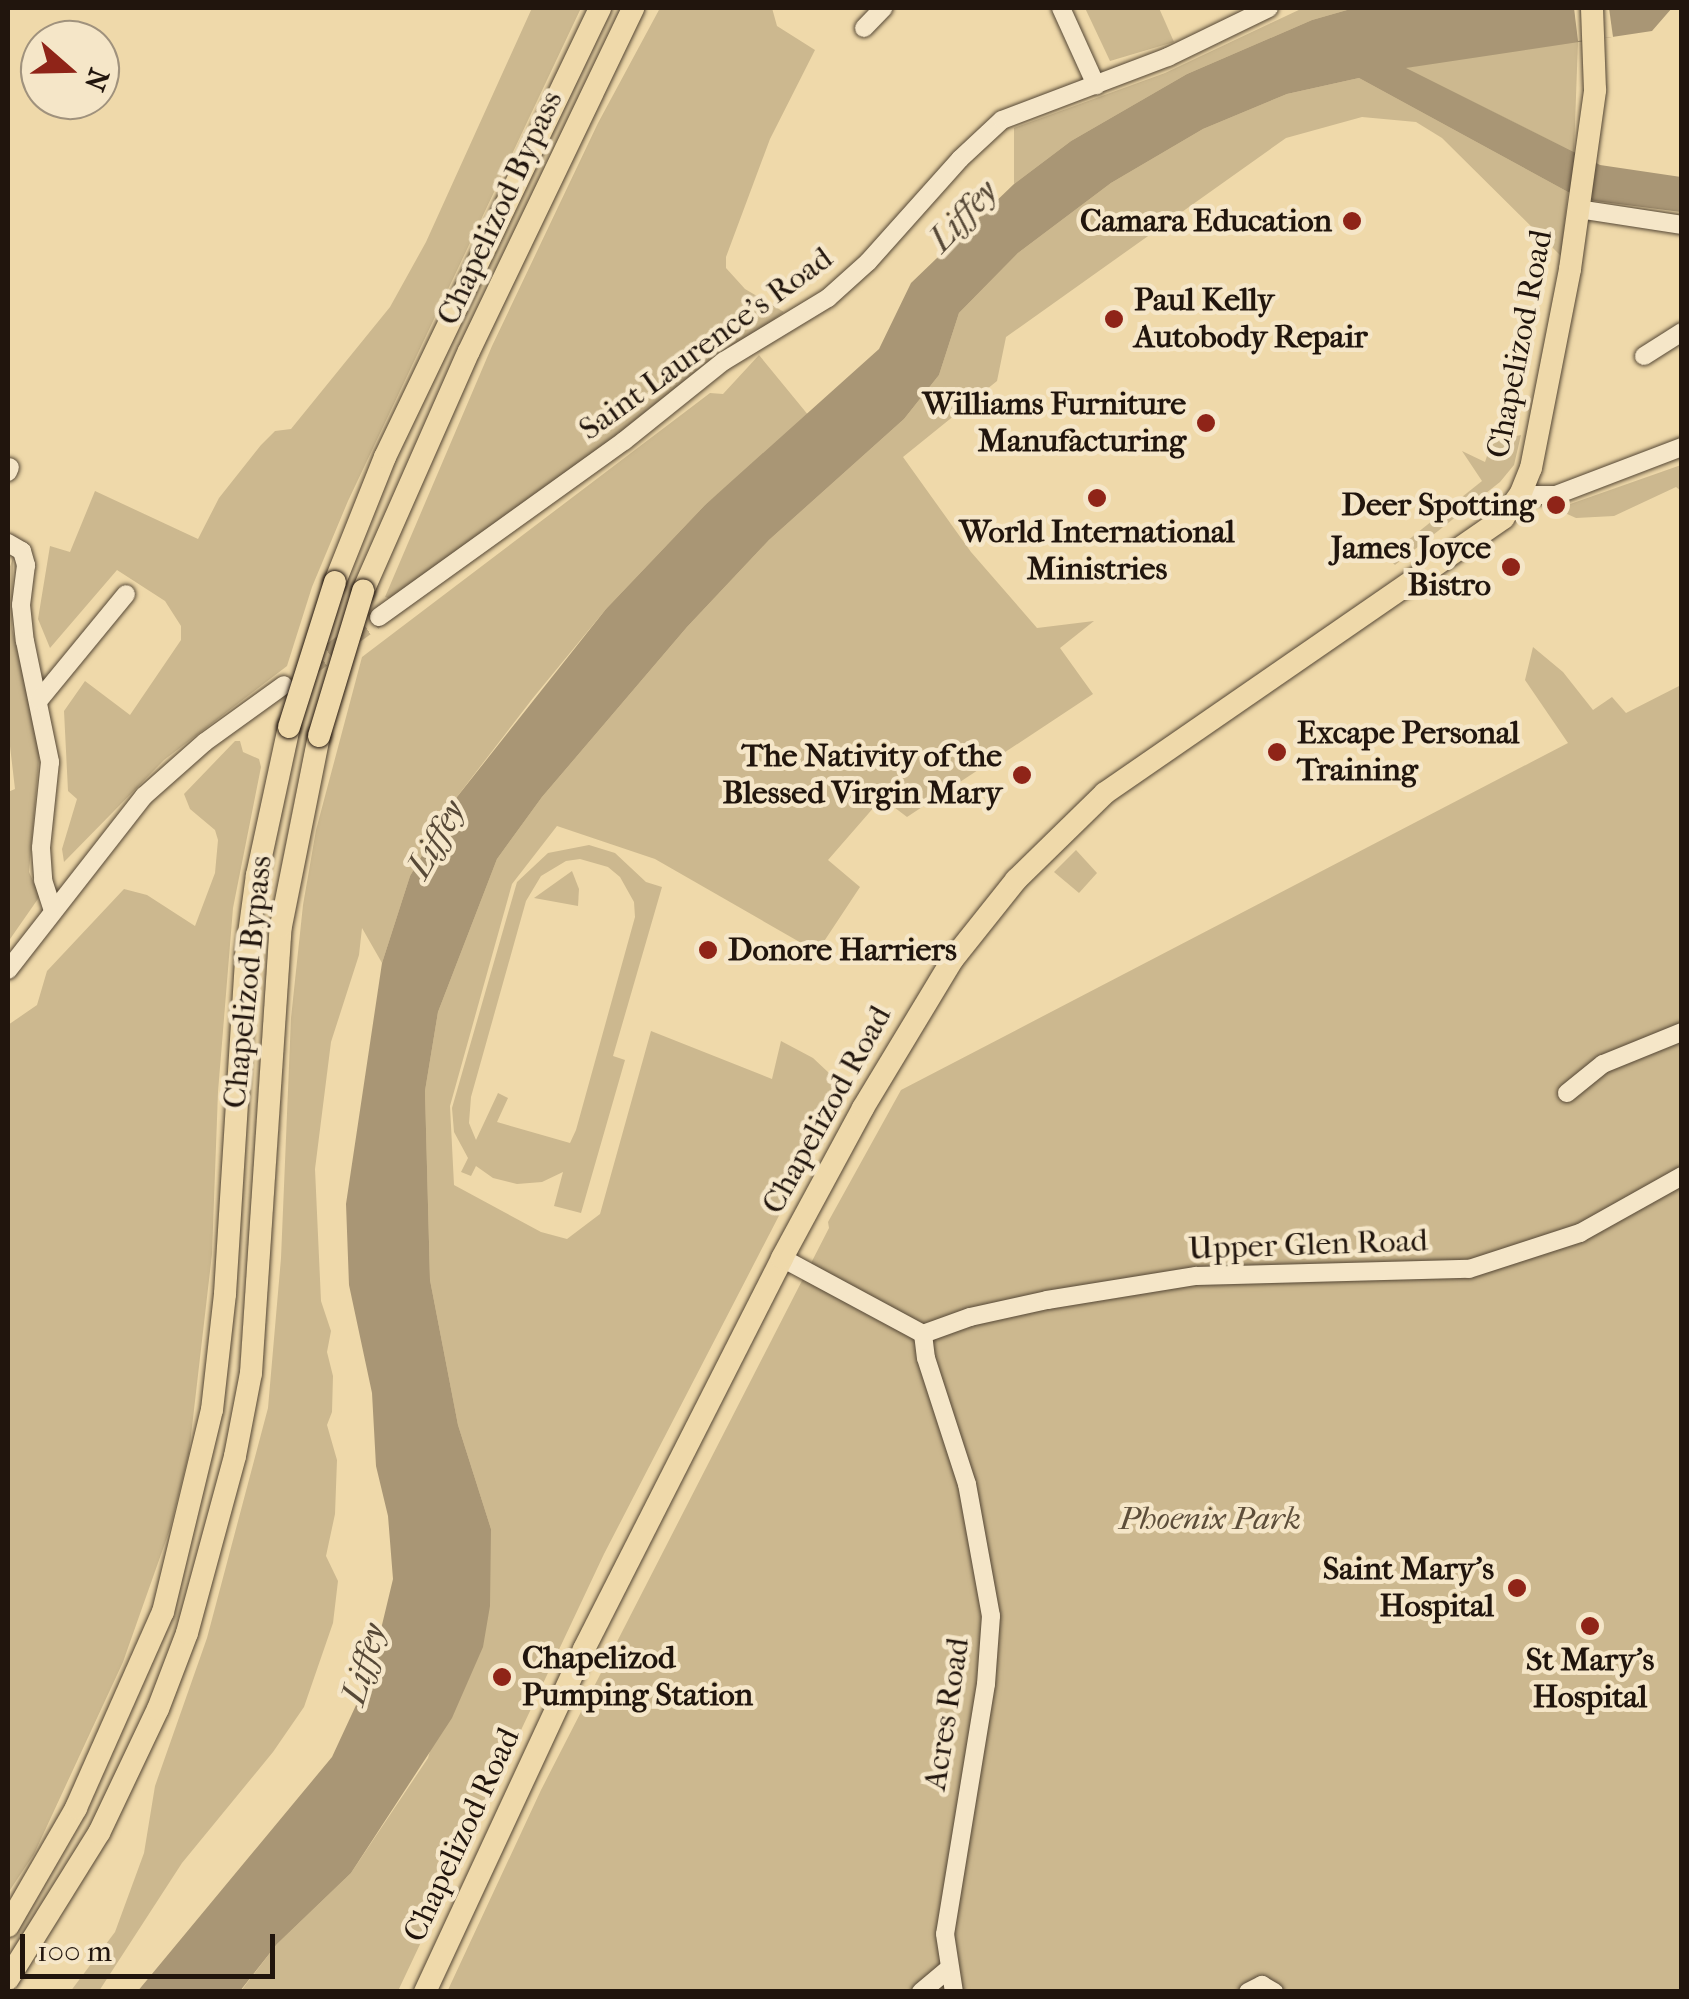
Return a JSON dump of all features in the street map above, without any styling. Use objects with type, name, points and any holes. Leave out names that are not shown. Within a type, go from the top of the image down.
[{"type":"main road","name":"Chapelizod Bypass","points":[[8,1926],[76,1808],[156,1630],[212,1410],[225,1294],[246,956],[257,876],[289,727],[335,582],[385,457],[600,8]]},
{"type":"main road","name":"Chapelizod Bypass","points":[[8,1978],[99,1833],[158,1708],[188,1634],[235,1456],[250,1373],[281,926],[318,736],[363,590],[469,351],[633,8]]},
{"type":"main road","name":"Chapelizod Road","points":[[425,1992],[584,1649],[782,1258],[925,1001],[973,933],[1038,856],[1133,772],[1503,518],[1520,495],[1531,468],[1579,205],[1596,46],[1592,8]]},
{"type":"street","points":[[864,28],[883,8]]},
{"type":"street","points":[[1061,8],[1096,85]]},
{"type":"street","name":"Saint Laurence's Road","points":[[379,616],[624,441],[724,362],[828,298],[868,262],[960,159],[1002,120],[1168,57],[1268,8]]},
{"type":"street","points":[[1579,205],[1682,225]]},
{"type":"street","points":[[1644,356],[1682,332]]},
{"type":"street","points":[[1520,495],[1556,495],[1682,447]]},
{"type":"street","points":[[8,543],[22,551],[26,565],[23,623],[50,762],[40,848],[42,880],[53,910]]},
{"type":"street","points":[[39,700],[126,594]]},
{"type":"street","points":[[8,970],[144,796],[206,742],[284,685]]},
{"type":"street","points":[[1567,1093],[1603,1064],[1682,1032]]},
{"type":"street","name":"Upper Glen Road","points":[[923,1334],[970,1317],[1046,1300],[1196,1276],[1469,1269],[1580,1234],[1682,1176]]},
{"type":"street","points":[[782,1258],[923,1334]]},
{"type":"street","name":"Acres Road","points":[[923,1334],[926,1358],[967,1484],[991,1616],[986,1684],[945,1934],[954,1992]]},
{"type":"street","points":[[921,1992],[948,1969]]},
{"type":"street","points":[[1248,1992],[1262,1985],[1274,1992]]},
{"type":"green space","points":[[532,8],[581,8],[348,501],[312,587],[287,666],[164,760],[64,862],[62,849],[77,799],[68,791],[64,711],[85,681],[130,715],[181,640],[181,626],[165,601],[117,570],[50,648],[38,619],[50,546],[70,552],[95,491],[198,539],[219,498],[261,445],[275,431],[291,429],[390,307],[426,242]]},
{"type":"green space","points":[[660,8],[772,8],[777,26],[815,50],[770,139],[726,257],[726,268],[745,289],[784,312],[422,578],[391,599],[385,597],[492,346],[598,123]]},
{"type":"green space","points":[[1085,8],[1159,8],[1174,42],[1110,61]]},
{"type":"green space","points":[[1303,8],[1354,8],[1312,20],[1187,74],[1071,141],[1014,184],[1014,128],[1165,73]]},
{"type":"green space","points":[[1578,41],[1574,152],[1404,68],[1508,50]]},
{"type":"green space","points":[[1359,78],[1568,192],[1561,256],[1442,138],[1416,122],[1362,117],[1286,138],[1006,337],[997,381],[903,457],[971,552],[1037,628],[1094,621],[1060,648],[1093,694],[907,817],[882,798],[828,860],[860,887],[817,952],[655,859],[557,826],[512,884],[450,1106],[454,1185],[541,1232],[567,1239],[600,1214],[651,1031],[772,1079],[781,1041],[813,1058],[845,1088],[604,1554],[398,1991],[240,1992],[277,1944],[351,1873],[428,1758],[491,1529],[458,1425],[430,1280],[425,1091],[438,1012],[497,859],[542,797],[687,627],[769,540],[904,419],[939,375],[959,313],[1018,253],[1111,183],[1203,129],[1287,94]]},
{"type":"green space","points":[[759,355],[809,416],[705,505],[606,609],[533,698],[453,802],[410,876],[382,963],[362,928],[359,955],[331,1042],[315,1169],[321,1301],[331,1331],[327,1352],[333,1376],[332,1412],[327,1425],[337,1460],[335,1514],[326,1556],[338,1581],[333,1623],[304,1707],[273,1752],[182,1863],[99,1991],[70,1992],[115,1932],[144,1853],[155,1786],[207,1638],[268,1408],[281,1258],[291,1018],[303,905],[316,830],[362,657],[710,393],[723,394]]},
{"type":"green space","points":[[1521,435],[1514,465],[1500,482],[1395,565],[1387,557],[1482,481],[1462,451],[1485,462],[1492,441]]},
{"type":"green space","points":[[1681,465],[1681,491],[1676,487],[1614,516],[1576,518],[1556,509]]},
{"type":"green space","points":[[13,558],[12,628],[40,747],[29,872],[40,896],[8,942],[8,792],[15,789],[8,729],[8,572]]},
{"type":"green space","name":"Phoenix Park","points":[[1533,647],[1563,672],[1593,710],[1612,697],[1626,713],[1681,685],[1681,1991],[447,1992],[541,1790],[829,1228],[828,1222],[901,1090],[1568,743],[1525,680]]},
{"type":"green space","points":[[235,741],[240,741],[243,752],[259,759],[261,767],[233,908],[218,1092],[212,1254],[189,1453],[170,1529],[123,1662],[34,1854],[8,1893],[8,1025],[37,1005],[47,971],[124,889],[147,895],[195,926],[215,873],[218,840],[215,830],[190,809],[184,794]]},
{"type":"green space","name":"Donore Harriers","points":[[589,845],[615,853],[646,882],[662,887],[613,1056],[625,1060],[581,1213],[554,1206],[563,1172],[542,1182],[517,1184],[493,1178],[476,1166],[471,1176],[461,1172],[468,1158],[454,1132],[452,1108],[517,882],[548,853]],"holes":[[[580,859],[608,867],[620,877],[634,902],[635,917],[570,1143],[497,1122],[508,1098],[498,1093],[476,1140],[469,1123],[471,1097],[526,901],[541,876],[566,861]]]},
{"type":"green space","points":[[1076,850],[1097,873],[1079,893],[1054,872]]},
{"type":"green space","points":[[572,871],[579,889],[578,906],[534,898]]},
{"type":"water","name":"Liffey","points":[[1354,8],[1672,8],[1652,31],[1406,68],[1600,165],[1681,177],[1681,212],[1595,201],[1568,192],[1359,78],[1287,94],[1203,129],[1111,183],[1018,253],[959,313],[939,375],[904,419],[769,540],[687,627],[542,797],[497,859],[438,1012],[425,1091],[430,1280],[458,1425],[491,1529],[490,1606],[483,1647],[452,1718],[351,1873],[277,1944],[240,1991],[137,1992],[332,1757],[370,1675],[393,1579],[388,1516],[376,1466],[372,1393],[349,1285],[346,1204],[382,963],[410,876],[453,802],[606,609],[705,505],[879,349],[911,283],[1014,184],[1071,141],[1187,74],[1312,20]]},
{"type":"pier","points":[[1574,8],[1609,8],[1613,37],[1578,41]]},
{"type":"tunnel","points":[[307,669],[379,617]]},
{"type":"place","name":"Camara Education","points":[[1352,221]]},
{"type":"place","name":"Paul Kelly Autobody Repair","points":[[1114,319]]},
{"type":"place","name":"Williams Furniture Manufacturing","points":[[1206,423]]},
{"type":"place","name":"World International Ministries","points":[[1097,498]]},
{"type":"place","name":"Deer Spotting","points":[[1556,505]]},
{"type":"place","name":"James Joyce Bistro","points":[[1511,567]]},
{"type":"place","name":"Excape Personal Training","points":[[1277,752]]},
{"type":"place","name":"The Nativity of the Blessed Virgin Mary","points":[[1022,775]]},
{"type":"place","name":"Donore Harriers","points":[[708,950]]},
{"type":"place","name":"Saint Mary's Hospital","points":[[1517,1588]]},
{"type":"place","name":"St Mary's Hospital","points":[[1590,1626]]},
{"type":"place","name":"Chapelizod Pumping Station","points":[[502,1677]]}]
